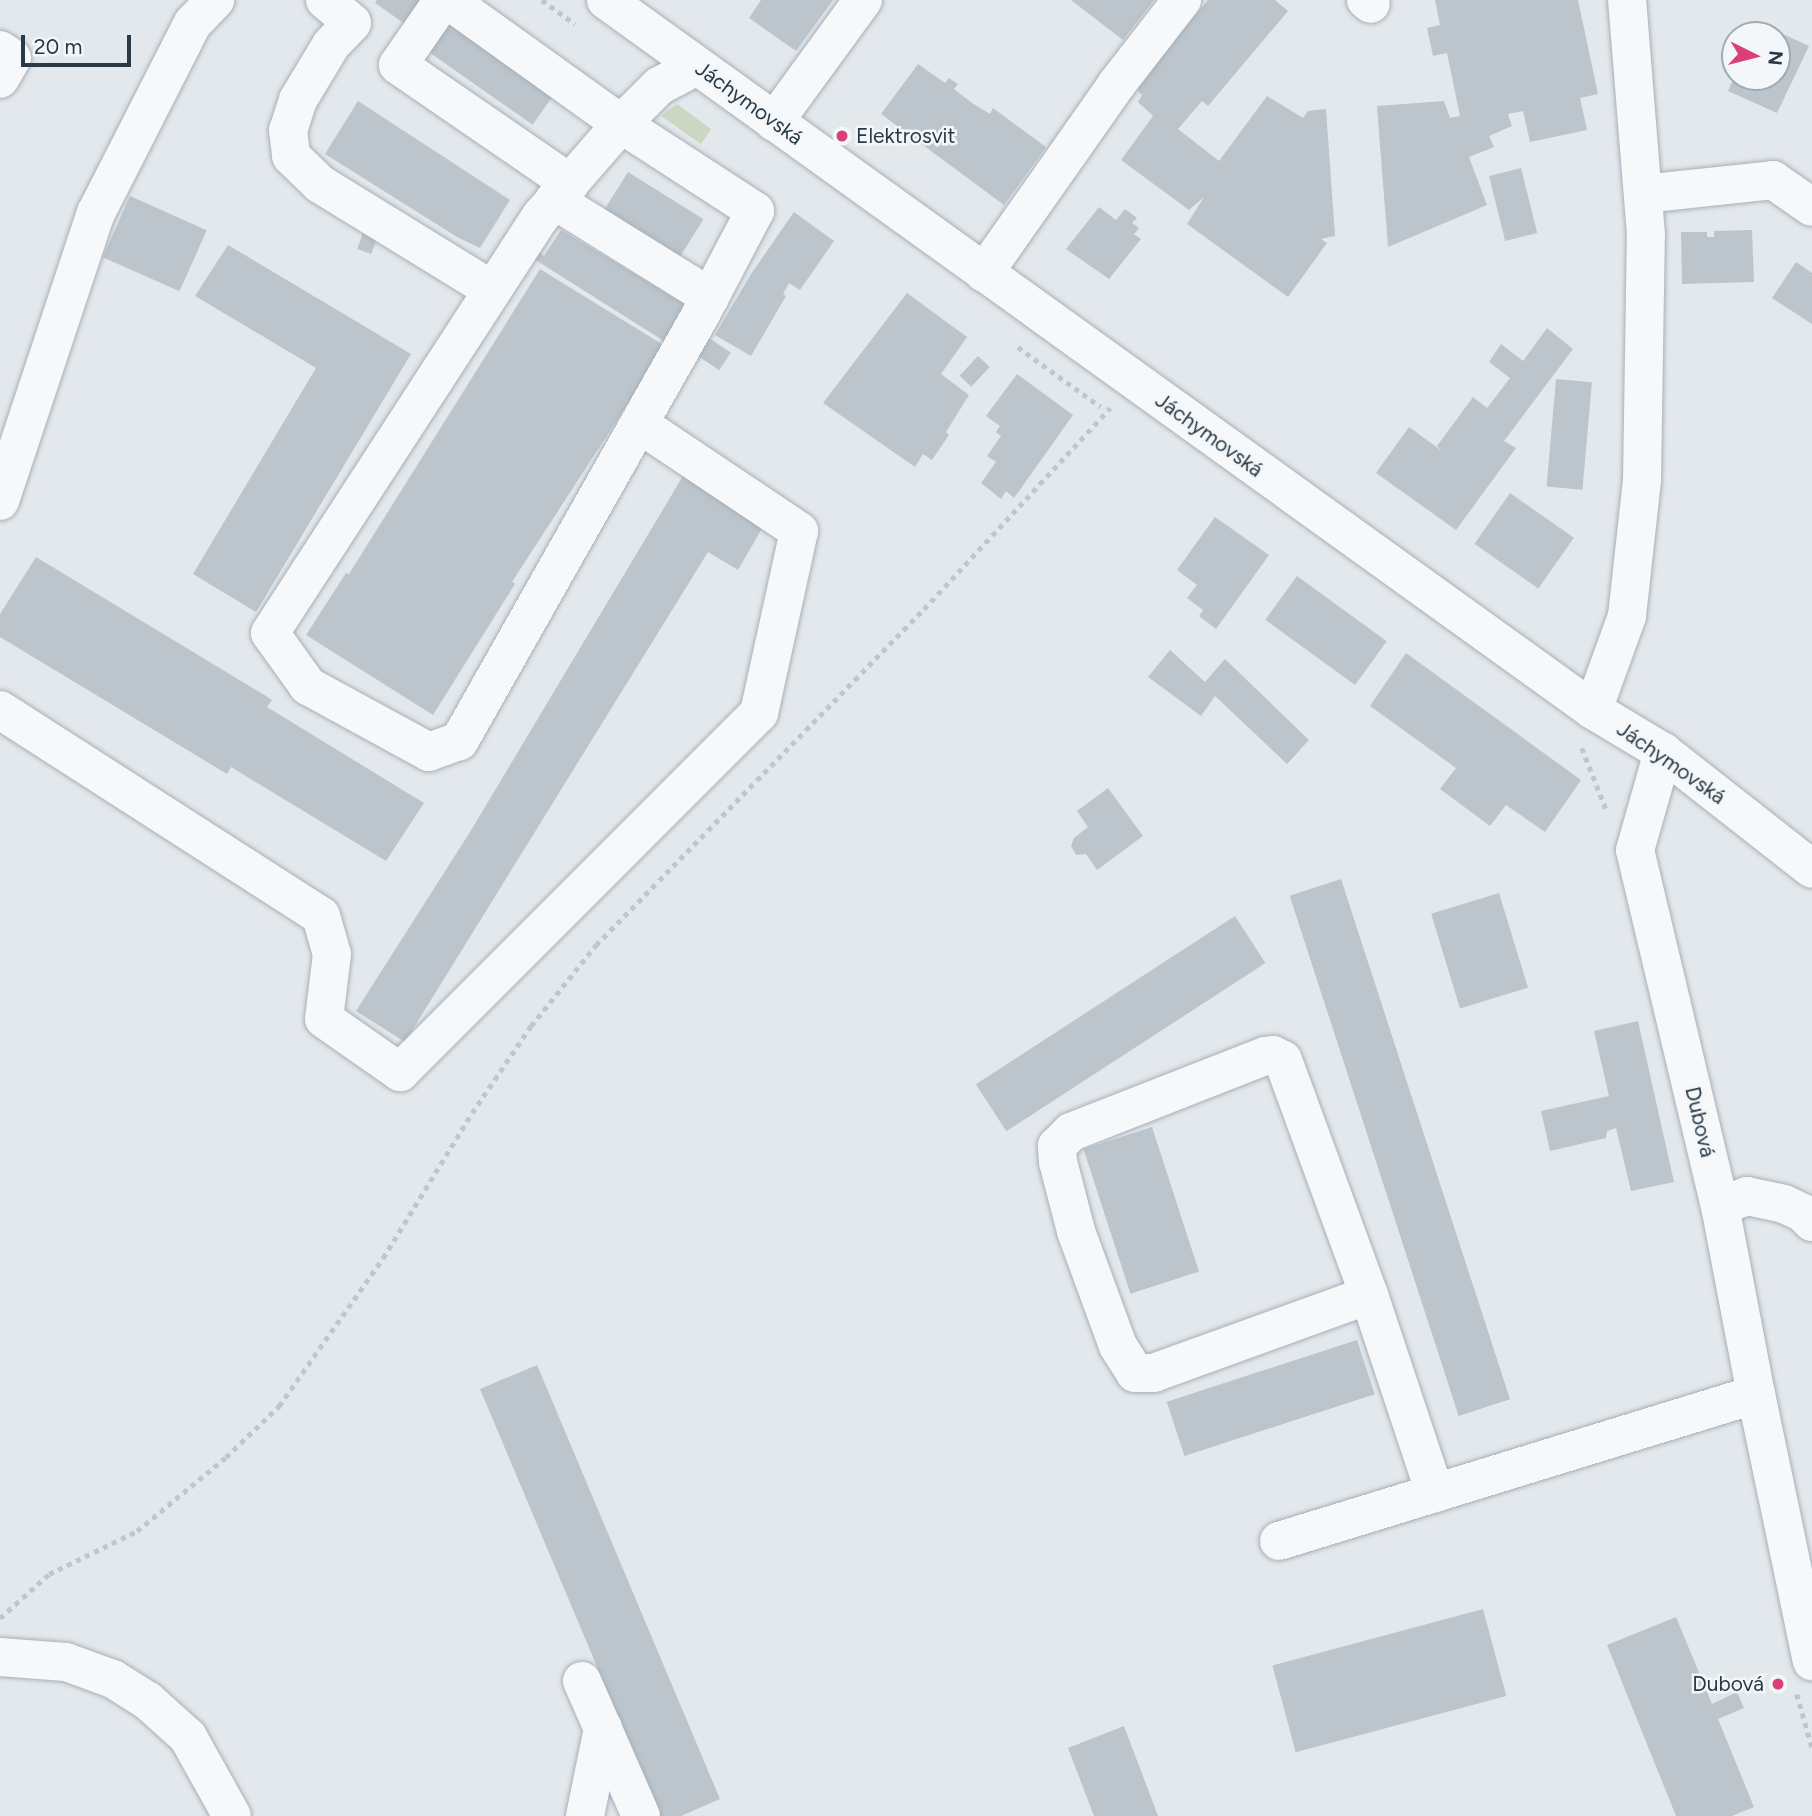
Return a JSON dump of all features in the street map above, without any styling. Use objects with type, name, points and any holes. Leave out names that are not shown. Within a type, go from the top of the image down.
[{"type":"street","points":[[0,501],[96,213],[193,23],[215,0]]},
{"type":"street","points":[[324,0],[352,23],[331,45],[298,100],[288,130],[291,156],[320,184],[492,290]]},
{"type":"street","points":[[443,0],[398,65],[562,192],[710,297]]},
{"type":"street","points":[[448,0],[621,124],[755,211],[710,297],[459,741],[429,751],[308,686],[270,633],[492,290],[562,192],[621,124],[659,86],[697,66]]},
{"type":"street","name":"Jáchymovská","points":[[606,0],[1593,710],[1663,752],[1812,869]]},
{"type":"street","points":[[775,122],[863,0]]},
{"type":"street","points":[[984,273],[1116,85],[1182,0]]},
{"type":"street","points":[[1593,710],[1627,616],[1642,481],[1646,235],[1627,0]]},
{"type":"street","points":[[0,50],[12,58],[0,79]]},
{"type":"street","points":[[1643,194],[1773,180],[1812,206]]},
{"type":"street","points":[[0,710],[321,916],[332,954],[324,1019],[400,1072],[760,713],[799,531],[639,424]]},
{"type":"street","name":"Dubová","points":[[1663,752],[1635,850],[1720,1206],[1806,1653]]},
{"type":"street","points":[[1369,1295],[1154,1373],[1135,1373],[1118,1346],[1076,1231],[1058,1161],[1058,1146],[1070,1132],[1273,1055],[1283,1060],[1369,1295],[1435,1493]]},
{"type":"street","points":[[1720,1206],[1747,1196],[1809,1213]]},
{"type":"street","points":[[1279,1541],[1756,1394]]},
{"type":"street","points":[[0,1657],[66,1662],[113,1679],[148,1701],[188,1737],[232,1816]]},
{"type":"street","points":[[582,1681],[641,1816]]},
{"type":"street","points":[[585,1816],[603,1728]]},
{"type":"path","points":[[542,0],[584,31]]},
{"type":"path","points":[[1013,343],[1118,419]]},
{"type":"path","points":[[0,1618],[49,1574],[137,1531],[226,1457],[279,1406],[383,1258],[472,1113],[531,1026],[596,945],[924,609],[1134,381]]},
{"type":"path","points":[[1572,741],[1583,749],[1608,819]]},
{"type":"path","points":[[1806,1653],[1812,1747]]},
{"type":"green space","points":[[677,104],[711,129],[701,144],[661,116]]},
{"type":"building","points":[[377,0],[422,0],[405,24],[375,3]]},
{"type":"building","points":[[761,0],[833,0],[796,51],[749,18]]},
{"type":"building","points":[[1071,0],[1154,0],[1123,40]]},
{"type":"building","points":[[1208,0],[1275,0],[1288,11],[1208,106],[1202,101],[1178,129],[1219,161],[1267,96],[1303,118],[1308,111],[1326,109],[1335,236],[1321,239],[1327,243],[1288,297],[1187,224],[1204,197],[1189,210],[1121,160],[1153,116],[1138,102],[1142,95],[1135,88]]},
{"type":"building","points":[[1435,0],[1578,0],[1598,94],[1580,98],[1587,130],[1530,142],[1523,111],[1508,114],[1512,126],[1489,136],[1494,147],[1469,157],[1487,205],[1388,247],[1377,106],[1444,101],[1450,118],[1460,116],[1447,53],[1433,56],[1427,28],[1440,25]]},
{"type":"building","points":[[449,21],[554,94],[533,125],[428,51]]},
{"type":"building","points":[[1791,38],[1809,46],[1791,84]]},
{"type":"building","points":[[918,64],[945,83],[949,78],[958,84],[954,89],[972,103],[990,114],[993,108],[1046,147],[1004,205],[881,114]]},
{"type":"building","points":[[1728,91],[1788,91],[1777,113]]},
{"type":"building","points":[[358,101],[510,200],[480,248],[457,237],[325,154]]},
{"type":"building","points":[[1521,168],[1537,233],[1505,241],[1489,176]]},
{"type":"building","points":[[628,172],[703,219],[680,256],[605,209]]},
{"type":"building","points":[[130,196],[207,230],[179,291],[103,257]]},
{"type":"building","points":[[1099,207],[1116,220],[1125,209],[1137,218],[1132,223],[1139,228],[1134,234],[1141,239],[1109,279],[1066,249]]},
{"type":"building","points":[[794,212],[834,241],[800,290],[789,283],[783,294],[786,296],[751,356],[715,335],[751,274]]},
{"type":"building","points":[[561,230],[690,307],[667,343],[534,259],[538,251],[544,256]]},
{"type":"building","points":[[1752,230],[1754,282],[1682,284],[1681,232],[1707,232],[1707,237],[1714,237],[1714,231]]},
{"type":"building","points":[[363,233],[377,238],[371,254],[357,249]]},
{"type":"building","points":[[228,245],[411,354],[256,612],[193,574],[316,368],[195,296]]},
{"type":"building","points":[[1796,262],[1812,273],[1812,324],[1772,298]]},
{"type":"building","points":[[540,269],[665,346],[512,582],[515,584],[433,715],[306,635],[346,573],[349,574]]},
{"type":"building","points":[[907,293],[967,337],[941,374],[969,395],[946,432],[949,435],[932,460],[923,454],[915,467],[823,403]]},
{"type":"building","points":[[1547,328],[1573,349],[1504,441],[1516,448],[1456,530],[1376,473],[1409,427],[1442,451],[1437,446],[1473,397],[1487,408],[1510,378],[1489,362],[1501,344],[1523,361]]},
{"type":"building","points":[[706,336],[731,353],[719,370],[694,353]]},
{"type":"building","points":[[978,356],[990,367],[971,387],[960,376]]},
{"type":"building","points":[[1017,374],[1073,415],[1014,498],[1006,491],[1001,499],[981,483],[996,462],[987,456],[1001,436],[996,432],[1000,426],[986,416]]},
{"type":"building","points":[[1556,379],[1592,382],[1582,490],[1547,487]]},
{"type":"building","points":[[683,476],[764,525],[738,570],[708,552],[405,1042],[356,1011],[470,832]]},
{"type":"building","points":[[1510,493],[1574,538],[1538,589],[1474,544]]},
{"type":"building","points":[[1215,517],[1269,555],[1216,629],[1199,616],[1203,610],[1187,598],[1197,585],[1177,570]]},
{"type":"building","points":[[36,557],[266,696],[272,700],[267,707],[424,803],[386,861],[231,767],[227,774],[0,637],[0,614]]},
{"type":"building","points":[[1297,576],[1387,641],[1355,685],[1265,620]]},
{"type":"building","points":[[1170,650],[1205,682],[1225,659],[1309,740],[1287,764],[1215,696],[1201,716],[1148,677]]},
{"type":"building","points":[[1406,653],[1581,780],[1545,832],[1506,805],[1490,826],[1440,789],[1456,768],[1370,706]]},
{"type":"building","points":[[1108,788],[1143,836],[1097,870],[1086,854],[1076,855],[1071,846],[1074,838],[1088,827],[1077,811]]},
{"type":"building","points":[[1341,879],[1510,1399],[1459,1416],[1290,896]]},
{"type":"building","points":[[1499,893],[1528,988],[1460,1008],[1431,914]]},
{"type":"building","points":[[1235,916],[1265,963],[1006,1131],[976,1084]]},
{"type":"building","points":[[1638,1021],[1674,1182],[1631,1191],[1616,1128],[1607,1131],[1606,1138],[1550,1151],[1541,1111],[1609,1096],[1594,1031]]},
{"type":"building","points":[[1152,1127],[1199,1272],[1130,1294],[1084,1149]]},
{"type":"building","points":[[1357,1340],[1375,1394],[1184,1456],[1167,1402]]},
{"type":"building","points":[[537,1365],[720,1799],[681,1816],[660,1816],[480,1389]]},
{"type":"building","points":[[1483,1609],[1506,1696],[1296,1752],[1272,1665]]},
{"type":"building","points":[[1676,1617],[1712,1704],[1737,1692],[1744,1708],[1718,1719],[1754,1807],[1732,1816],[1676,1816],[1607,1645]]},
{"type":"building","points":[[1124,1726],[1158,1816],[1094,1816],[1068,1748]]},
{"type":"place","name":"Elektrosvit","points":[[842,136]]},
{"type":"place","name":"Dubová","points":[[1778,1684]]}]
